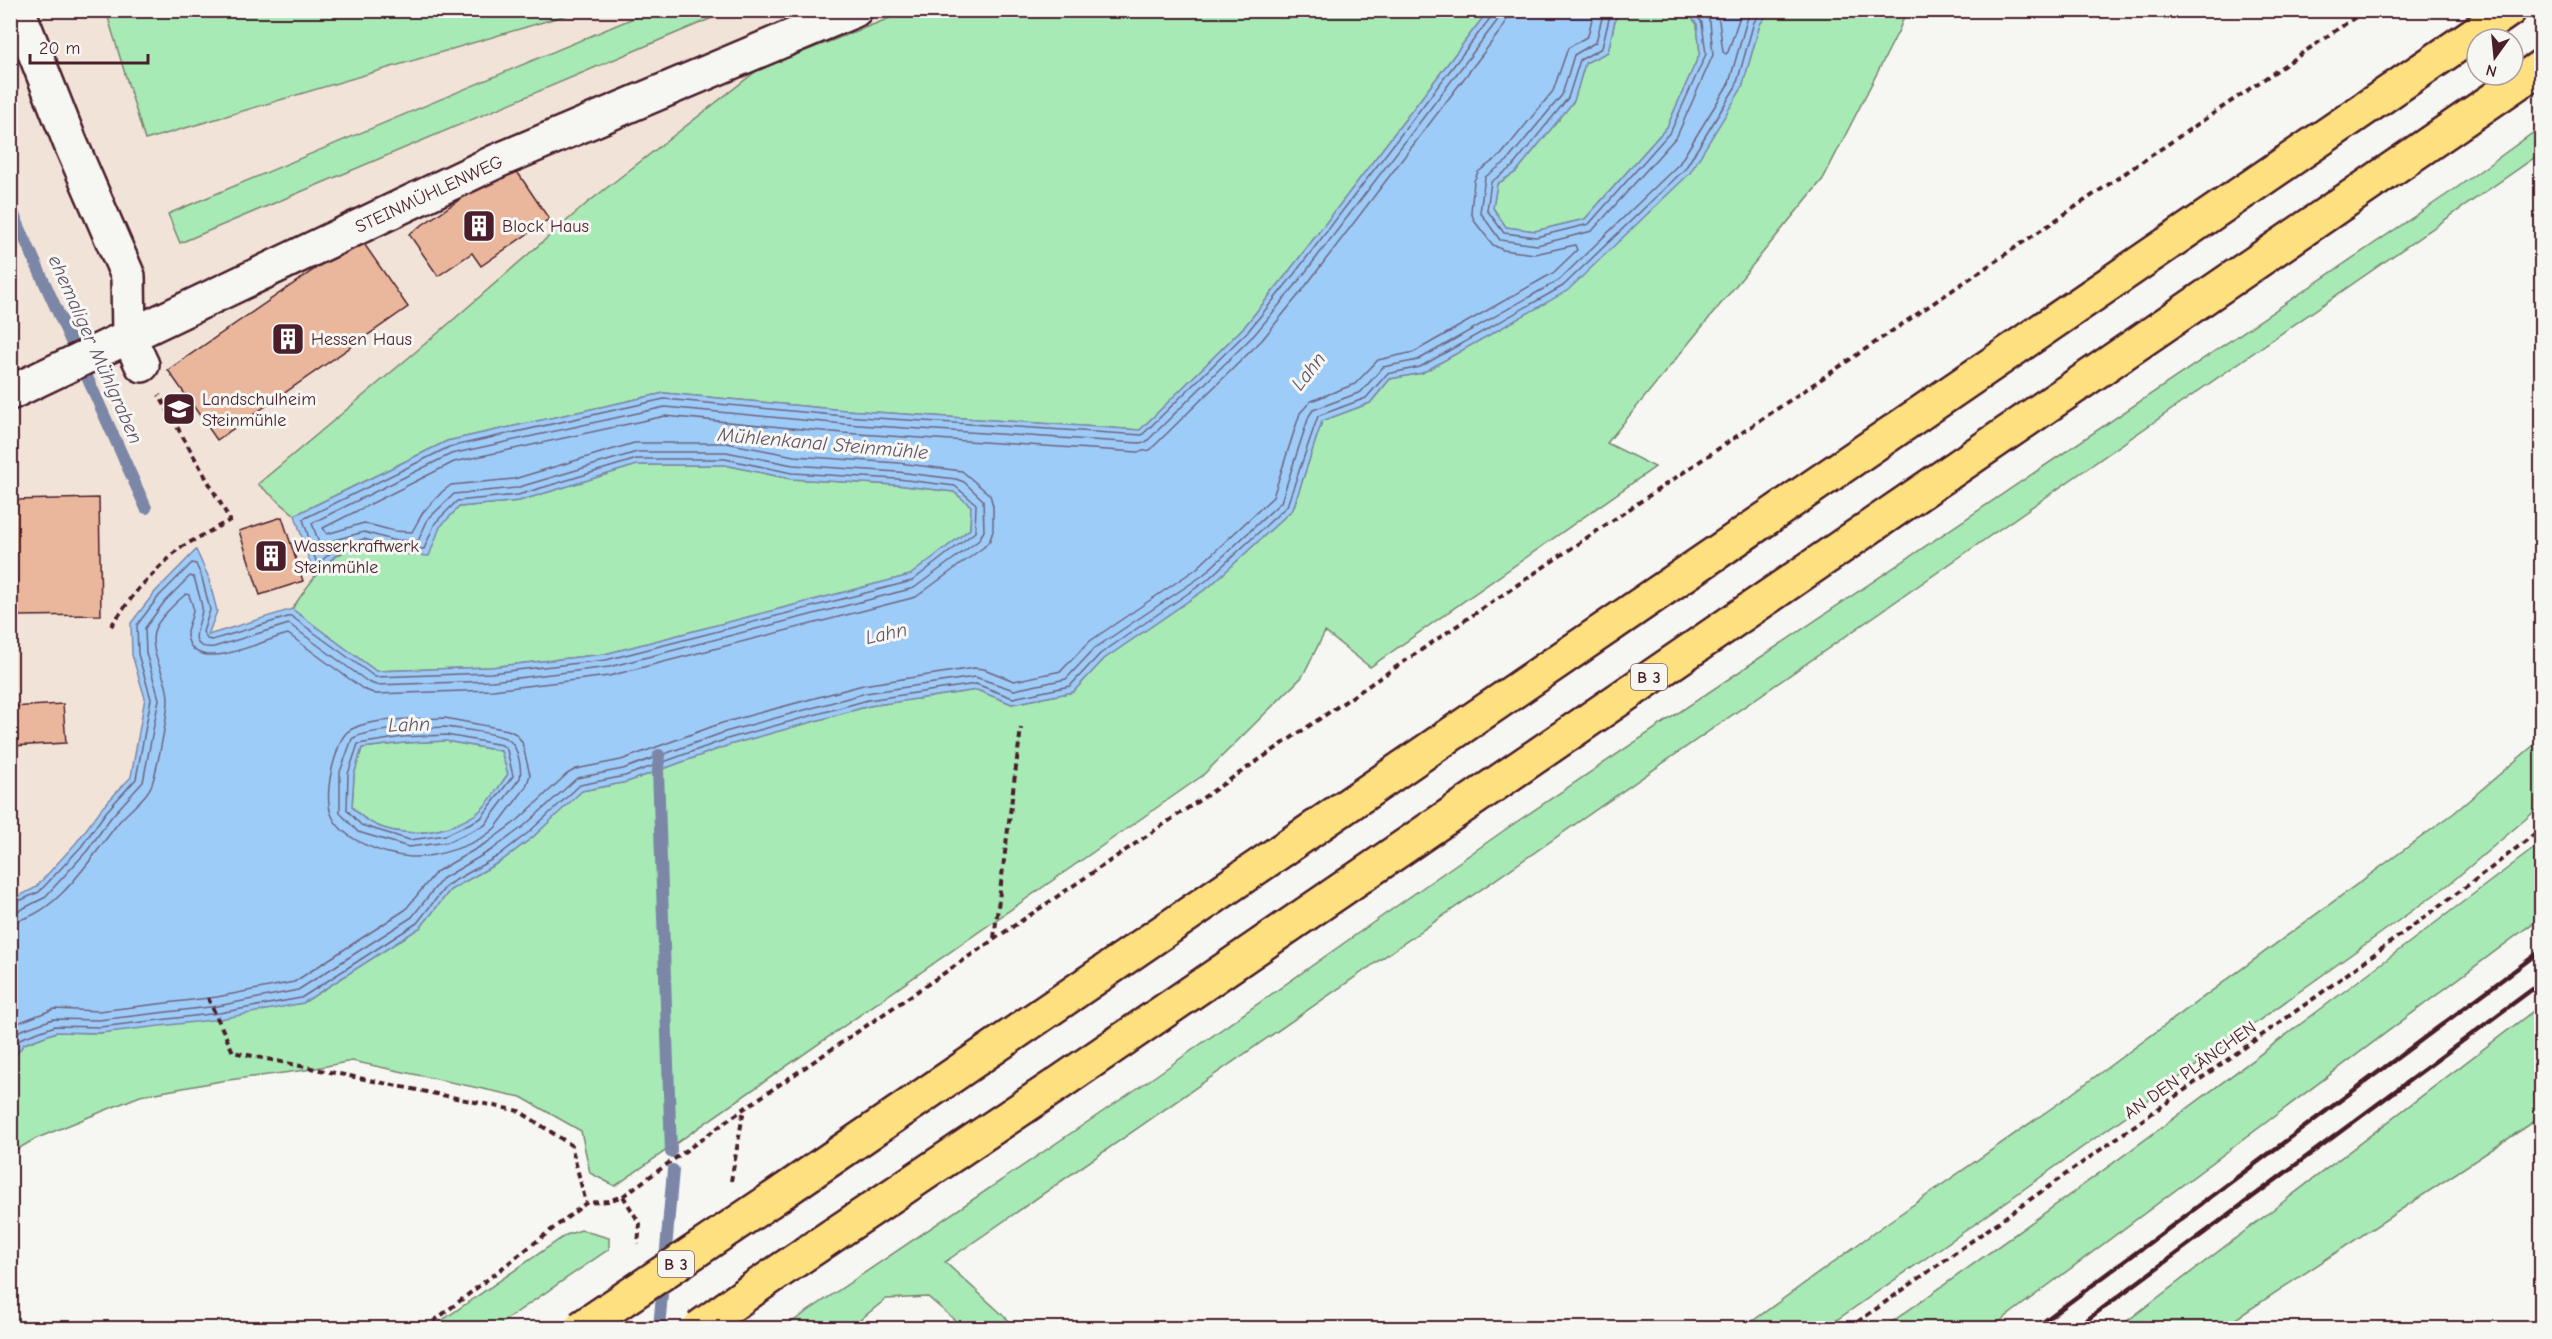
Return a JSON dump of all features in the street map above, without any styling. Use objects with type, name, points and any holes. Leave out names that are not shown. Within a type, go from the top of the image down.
[{"type":"highway","name":"B 3","points":[[581,1329],[2510,10]]},
{"type":"highway","name":"B 3","points":[[699,1329],[756,1287],[1061,1082],[2541,66]]},
{"type":"street","points":[[18,10],[70,142],[128,276],[135,351]]},
{"type":"street","name":"STEINMÜHLENWEG","points":[[10,393],[99,350],[135,351],[497,162],[855,10]]},
{"type":"path","points":[[425,1329],[586,1203],[608,1201],[623,1196],[745,1108],[2366,10]]},
{"type":"path","points":[[111,626],[138,589],[178,549],[230,520],[135,351]]},
{"type":"path","points":[[994,939],[1021,728]]},
{"type":"path","name":"AN DEN PLÄNCHEN","points":[[1849,1329],[2313,999],[2486,872],[2541,828]]},
{"type":"path","points":[[208,998],[220,1019],[233,1052],[519,1111],[571,1145],[586,1203]]},
{"type":"shaded area","name":"Landschulheim Steinmühle","points":[[11,11],[908,11],[759,70],[586,204],[259,484],[295,515],[314,576],[292,609],[208,635],[196,550],[155,592],[132,655],[145,698],[131,777],[35,888],[11,900]]},
{"type":"green space","points":[[106,10],[580,11],[145,140]]},
{"type":"green space","points":[[650,11],[717,11],[719,15],[180,243],[168,214]]},
{"type":"green space","points":[[908,11],[1488,11],[1245,326],[1140,430],[845,410],[664,393],[447,441],[295,515],[258,484],[438,333],[586,204],[759,69]]},
{"type":"green space","points":[[1651,11],[1686,11],[1697,24],[1700,53],[1667,127],[1585,219],[1535,231],[1506,227],[1493,208],[1497,184],[1516,172],[1574,101],[1585,63],[1608,52],[1616,16]]},
{"type":"green space","points":[[1770,11],[1906,11],[1899,30],[1823,179],[1607,443],[1655,467],[1370,667],[1325,632],[1302,677],[1202,776],[615,1186],[590,1173],[581,1131],[521,1097],[352,1061],[140,1096],[35,1139],[11,1153],[11,1061],[24,1044],[56,1032],[100,1033],[303,1003],[421,927],[450,890],[501,861],[533,837],[581,791],[627,782],[729,745],[869,706],[977,690],[1012,704],[1073,692],[1104,659],[1210,586],[1293,509],[1322,421],[1370,403],[1390,379],[1422,373],[1566,291],[1742,88],[1760,24]]},
{"type":"green space","points":[[2541,127],[2541,153],[945,1262],[1017,1328],[964,1328],[928,1297],[886,1299],[850,1328],[783,1328],[1154,1077],[1506,829],[2455,189]]},
{"type":"green space","points":[[637,465],[725,465],[791,479],[897,485],[954,492],[971,506],[970,529],[911,575],[605,654],[491,667],[376,671],[292,609],[322,569],[340,554],[351,549],[366,546],[390,553],[439,527],[459,507],[519,501]]},
{"type":"green space","points":[[2541,739],[2541,806],[2448,885],[1978,1222],[1825,1328],[1743,1328],[1890,1221],[2066,1098],[2454,813]]},
{"type":"green space","points":[[446,741],[501,751],[508,774],[489,801],[476,814],[446,828],[412,833],[379,826],[364,818],[352,807],[354,775],[362,748]]},
{"type":"green space","points":[[2541,843],[2541,917],[1991,1328],[1883,1328],[2132,1149]]},
{"type":"green space","points":[[2541,1005],[2541,1117],[2222,1328],[2118,1328]]},
{"type":"green space","points":[[581,1230],[609,1238],[609,1249],[494,1328],[431,1328],[566,1235]]},
{"type":"water","points":[[1488,11],[1651,11],[1616,16],[1608,52],[1585,63],[1574,101],[1516,172],[1497,184],[1493,208],[1506,227],[1535,231],[1585,219],[1667,127],[1700,53],[1697,24],[1686,11],[1770,11],[1760,24],[1742,88],[1690,173],[1567,291],[1422,373],[1390,379],[1370,403],[1322,421],[1293,509],[1210,586],[1104,659],[1073,692],[1012,704],[977,690],[869,706],[729,745],[627,782],[582,791],[533,837],[501,861],[450,890],[421,927],[303,1003],[220,1019],[100,1033],[56,1032],[24,1044],[11,1061],[11,900],[35,888],[131,777],[145,698],[132,655],[131,623],[155,592],[196,550],[208,576],[217,611],[208,635],[292,609],[376,671],[491,667],[605,654],[910,575],[970,529],[971,506],[954,492],[897,485],[791,479],[725,465],[637,465],[519,501],[459,507],[440,527],[429,556],[390,553],[365,545],[338,553],[314,576],[295,515],[447,441],[664,393],[845,410],[1140,430],[1245,326]],"holes":[[[446,741],[501,751],[508,774],[485,806],[462,822],[429,832],[395,831],[364,818],[352,807],[354,775],[362,748]]]},
{"type":"building","name":"Block Haus","points":[[512,164],[549,219],[481,266],[472,253],[438,276],[409,234]]},
{"type":"building","name":"Hessen Haus","points":[[360,238],[408,307],[217,440],[168,370]]},
{"type":"building","points":[[99,498],[101,615],[16,616],[14,500]]},
{"type":"building","name":"Wasserkraftwerk Steinmühle","points":[[282,517],[303,581],[260,595],[239,531]]},
{"type":"building","points":[[63,704],[66,743],[12,746],[13,759],[10,759],[10,707]]},
{"type":"waterway","name":"ehemaliger Mühlgraben","points":[[10,206],[146,508]]},
{"type":"waterway","points":[[659,755],[671,1152]]},
{"type":"waterway","points":[[659,1328],[673,1170]]},
{"type":"railway","points":[[2035,1328],[2542,950]]},
{"type":"railway","points":[[2076,1328],[2542,982]]},
{"type":"place","name":"Block Haus","points":[[479,226]]},
{"type":"place","name":"Hessen Haus","points":[[288,339]]},
{"type":"place","name":"Landschulheim Steinmühle","points":[[179,409]]},
{"type":"place","name":"Wasserkraftwerk Steinmühle","points":[[271,556]]},
{"type":"water label","name":"Lahn","points":[[1308,371]]},
{"type":"water label","name":"Mühlenkanal Steinmühle","points":[[823,443]]},
{"type":"water label","name":"Lahn","points":[[886,633]]},
{"type":"water label","name":"Lahn","points":[[409,724]]}]
